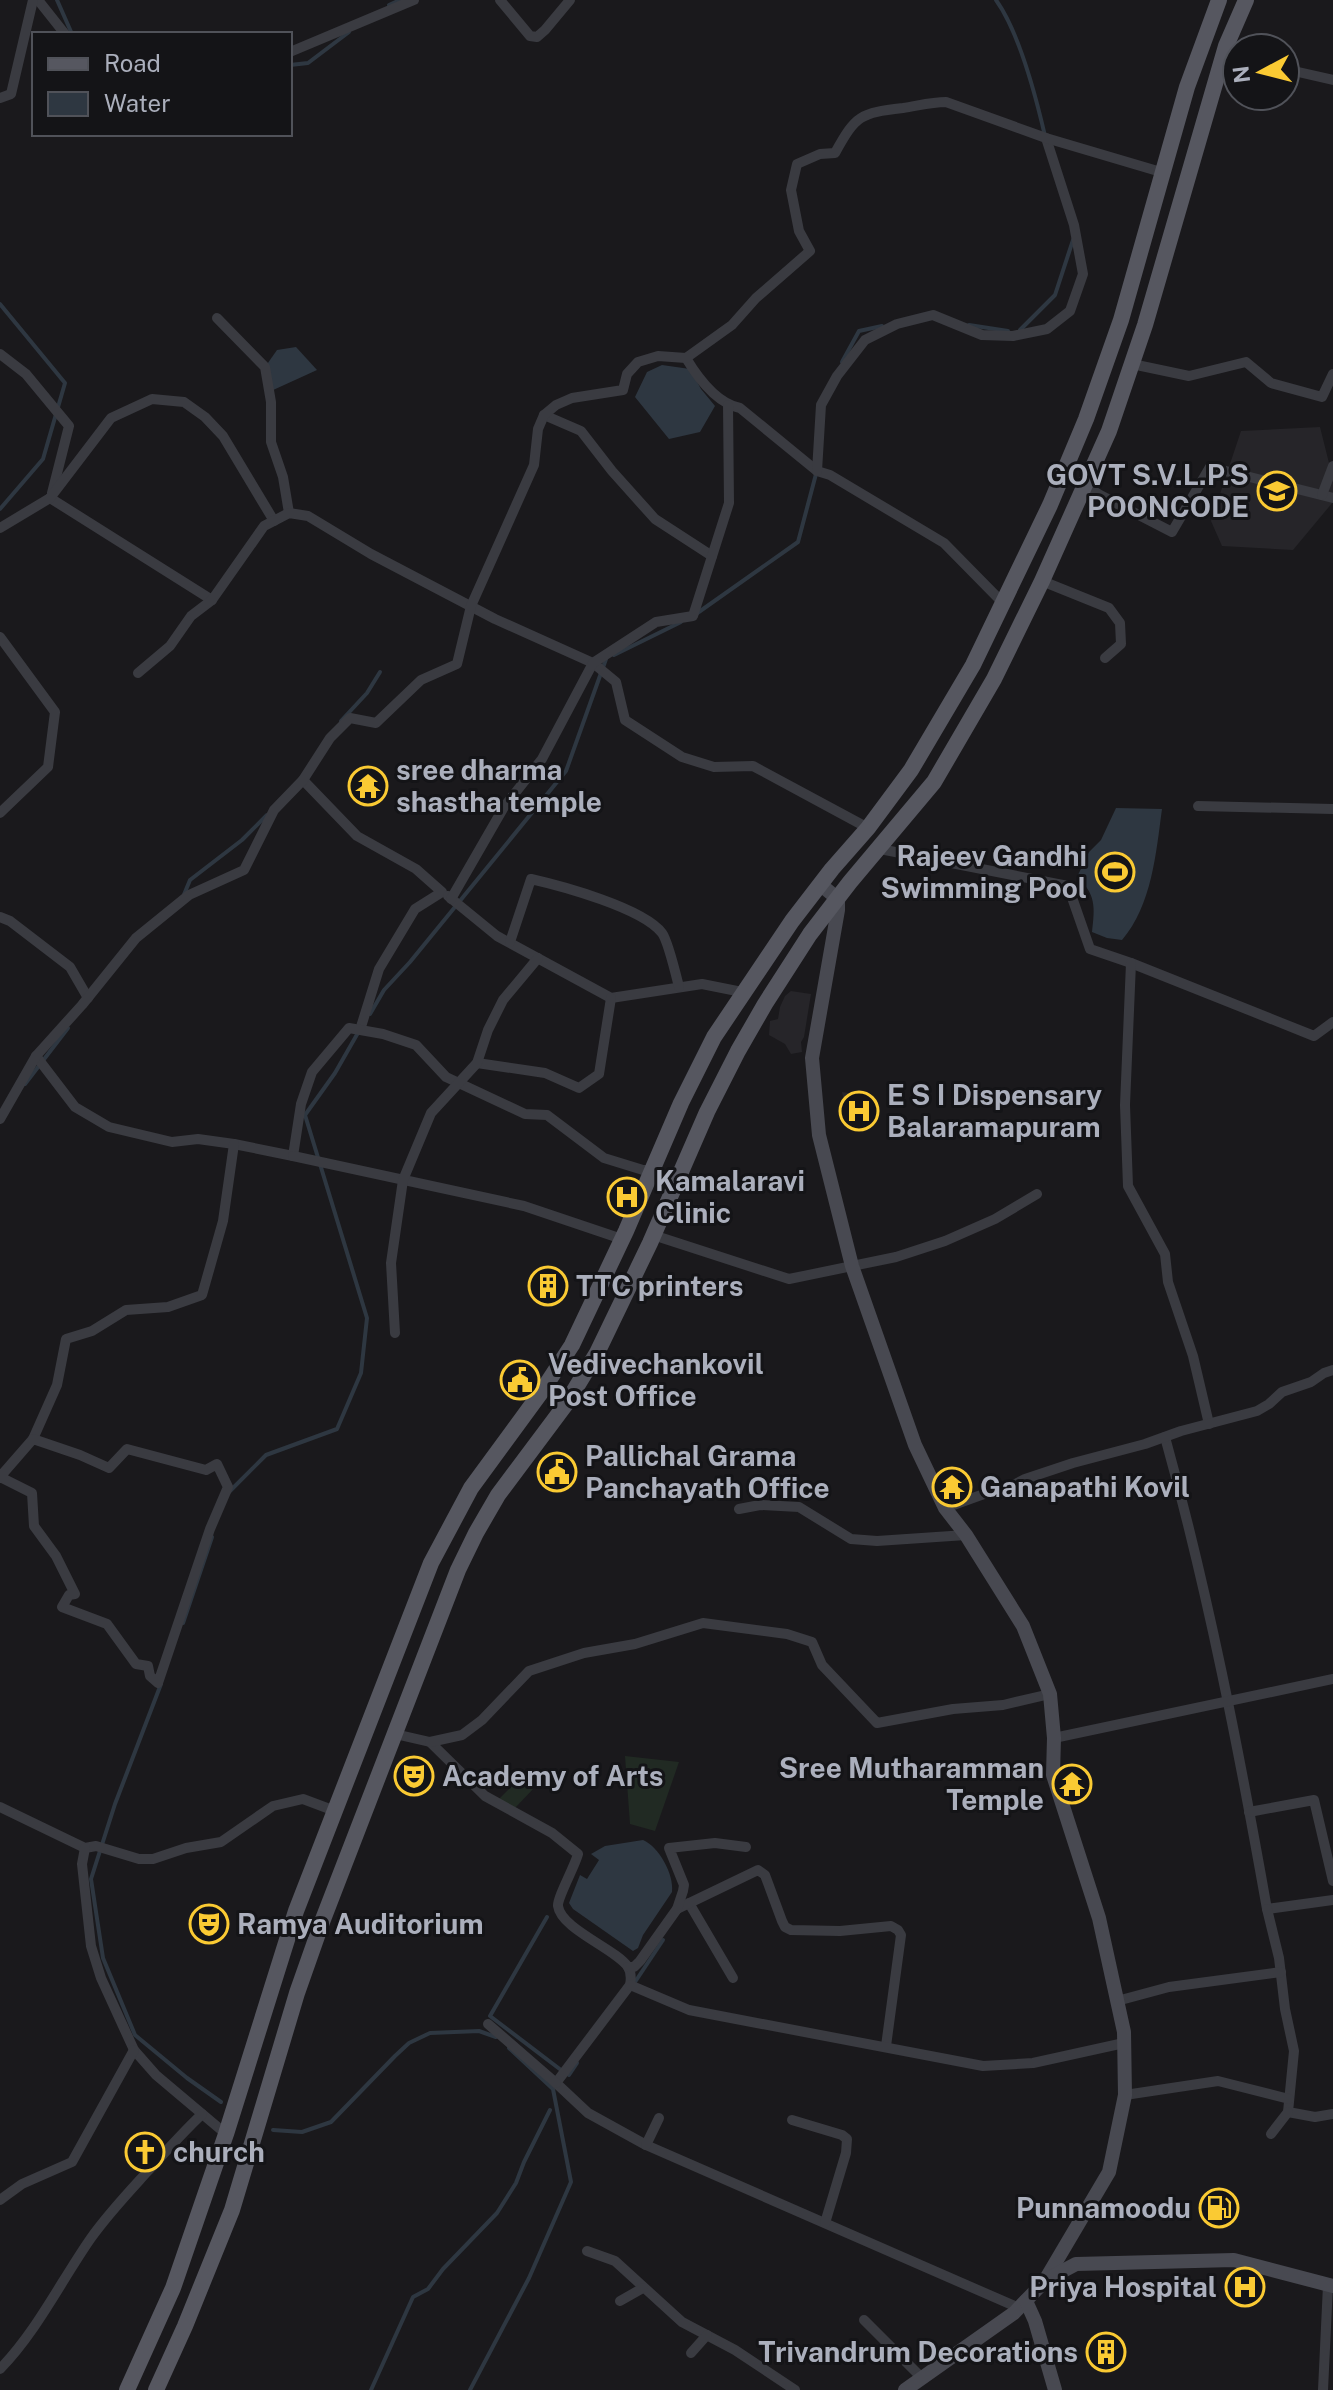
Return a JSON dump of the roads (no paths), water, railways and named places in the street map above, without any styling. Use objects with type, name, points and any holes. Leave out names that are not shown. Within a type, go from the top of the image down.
[{"type":"main road","points":[[127,2390],[173,2288],[226,2134],[286,1941],[431,1563],[483,1470],[572,1345],[714,1037],[792,921],[911,770],[973,665],[1050,505],[1086,419],[1121,320],[1187,87],[1219,0]]},
{"type":"main road","points":[[1236,32],[1246,0]]},
{"type":"main road","points":[[156,2390],[232,2210],[312,1950],[458,1570],[498,1495],[566,1404],[615,1318],[707,1112],[738,1051],[810,934],[934,782],[994,679],[1109,431],[1221,80]]},
{"type":"main road","points":[[821,885],[838,899]]},
{"type":"main road","points":[[838,899],[812,1058],[819,1135],[852,1266],[915,1445],[945,1508],[966,1535],[1023,1626],[1050,1694],[1053,1775],[1099,1918],[1124,2032],[1125,2095],[1109,2172],[1044,2282],[1014,2313],[905,2390]]},
{"type":"main road","points":[[1044,2282],[1076,2264],[1234,2260],[1331,2286]]},
{"type":"main road","points":[[1022,2304],[1035,2321],[1055,2390]]},
{"type":"street","points":[[36,0],[63,32]]},
{"type":"street","points":[[0,98],[11,94],[36,0]]},
{"type":"street","points":[[292,51],[414,0]]},
{"type":"street","points":[[500,0],[530,36],[537,37],[570,0]]},
{"type":"street","points":[[1301,73],[1333,80]]},
{"type":"street","points":[[0,1119],[36,1056],[136,938],[189,895],[244,870],[274,810],[303,780],[330,738],[350,718],[376,723],[421,680],[457,664],[471,606],[534,465],[538,429],[544,415],[572,398],[623,390],[627,374],[638,362],[658,356],[686,358],[732,325],[756,298],[810,251],[799,231],[791,190],[797,164],[820,154],[835,153],[848,130],[862,116],[875,110],[946,102],[1046,138],[1161,172]]},
{"type":"street","points":[[817,471],[821,405],[837,376],[865,340],[897,324],[933,315],[982,335],[1013,336],[1047,329],[1070,311],[1083,274],[1074,225],[1046,138]]},
{"type":"street","points":[[217,318],[265,367],[271,402],[271,442],[283,477],[289,513]]},
{"type":"street","points":[[0,354],[26,374],[69,426],[50,498]]},
{"type":"street","points":[[686,358],[697,375],[728,405],[740,408],[817,471],[830,475],[944,543],[1002,602]]},
{"type":"street","points":[[1132,364],[1189,376],[1246,362],[1271,383],[1322,397],[1333,374]]},
{"type":"street","points":[[0,528],[50,498],[111,418],[152,399],[184,402],[205,417],[223,436],[274,521]]},
{"type":"street","points":[[360,1030],[379,969],[415,909],[446,895],[504,807],[542,759],[594,664],[656,622],[693,616],[729,503],[728,405]]},
{"type":"street","points":[[544,415],[581,431],[655,519],[712,556]]},
{"type":"street","points":[[1084,485],[1172,532],[1210,467],[1328,497],[1333,466]]},
{"type":"street","points":[[50,498],[212,600]]},
{"type":"street","points":[[138,673],[170,646],[191,616],[212,600],[264,526],[289,513],[308,516],[371,554],[471,606],[594,664],[616,682],[625,720],[682,757],[714,767],[753,766],[868,828]]},
{"type":"street","points":[[1042,581],[1109,608],[1120,623],[1122,636],[1121,644],[1105,658]]},
{"type":"street","points":[[0,637],[55,712],[48,767],[0,813]]},
{"type":"street","points":[[303,780],[357,836],[416,869],[510,942],[611,998],[702,984],[742,992]]},
{"type":"street","points":[[1198,806],[1333,809]]},
{"type":"street","points":[[880,849],[1068,886],[1090,949],[1314,1036],[1333,1022]]},
{"type":"street","points":[[510,942],[531,879],[557,885],[632,911],[663,934],[679,987]]},
{"type":"street","points":[[0,917],[10,921],[70,967],[88,998]]},
{"type":"street","points":[[395,1333],[391,1263],[403,1180],[431,1113],[477,1063],[488,1030],[503,1000],[538,958]]},
{"type":"street","points":[[1131,963],[1125,1105],[1128,1186],[1165,1254],[1168,1282],[1193,1356],[1209,1424]]},
{"type":"street","points":[[477,1063],[545,1073],[579,1088],[599,1074],[611,998]]},
{"type":"street","points":[[293,1156],[301,1104],[312,1072],[349,1028],[416,1045],[446,1077],[525,1114],[547,1115],[604,1158],[652,1170]]},
{"type":"street","points":[[36,1056],[75,1107],[109,1127],[172,1142],[198,1139],[234,1144],[524,1206],[622,1239]]},
{"type":"street","points":[[33,1439],[109,1468],[127,1449],[206,1470],[217,1464],[228,1487],[210,1529],[158,1683],[150,1676],[148,1666],[136,1664],[107,1624],[62,1607],[69,1595],[75,1594],[56,1556],[34,1526],[32,1493],[0,1477],[33,1439],[57,1385],[66,1339],[92,1331],[126,1310],[168,1307],[202,1295],[223,1221],[234,1144]]},
{"type":"street","points":[[653,1235],[789,1279],[896,1257],[945,1241],[995,1219],[1037,1194]]},
{"type":"street","points":[[945,1508],[1004,1490],[1025,1479],[1257,1411],[1282,1392],[1333,1371]]},
{"type":"street","points":[[1165,1437],[1184,1507],[1227,1701],[1294,2051],[1288,2112],[1271,2134]]},
{"type":"street","points":[[739,1509],[760,1505],[799,1507],[851,1539],[877,1541],[966,1535]]},
{"type":"street","points":[[395,1734],[430,1742],[462,1735],[482,1720],[529,1671],[584,1653],[635,1644],[703,1623],[787,1634],[812,1642],[822,1665],[877,1723],[953,1709],[1003,1705],[1050,1694]]},
{"type":"street","points":[[1054,1738],[1333,1679]]},
{"type":"street","points":[[430,1742],[485,1796],[552,1833],[576,1852],[578,1857],[558,1899],[561,1914],[582,1934],[628,1967],[634,1967],[640,1961],[677,1909],[684,1885],[676,1853],[715,1843],[746,1847]]},
{"type":"street","points":[[0,1807],[91,1847],[139,1859],[153,1859],[186,1848],[221,1842],[273,1806],[303,1799],[335,1811]]},
{"type":"street","points":[[1249,1812],[1314,1800],[1333,1881]]},
{"type":"street","points":[[91,1847],[82,1864],[91,1946],[101,1978],[134,2050],[156,2075],[226,2134]]},
{"type":"street","points":[[677,1909],[758,1870],[765,1875],[785,1927],[791,1930],[840,1931],[880,1926],[898,1930],[901,1935],[886,2046]]},
{"type":"street","points":[[1267,1909],[1333,1900]]},
{"type":"street","points":[[689,1903],[733,1978]]},
{"type":"street","points":[[628,1967],[634,1987],[689,2010],[983,2066],[1033,2063],[1124,2043]]},
{"type":"street","points":[[1117,2001],[1169,1987],[1281,1972]]},
{"type":"street","points":[[556,2083],[634,1987]]},
{"type":"street","points":[[488,2024],[588,2113],[646,2145],[1022,2304]]},
{"type":"street","points":[[0,2200],[22,2184],[72,2162],[134,2050]]},
{"type":"street","points":[[1125,2095],[1218,2081],[1289,2099]]},
{"type":"street","points":[[1288,2112],[1315,2117],[1333,2114]]},
{"type":"street","points":[[0,2369],[18,2351],[93,2235],[120,2200],[168,2146],[202,2114]]},
{"type":"street","points":[[646,2145],[659,2118]]},
{"type":"street","points":[[792,2120],[847,2139],[846,2153],[825,2223]]},
{"type":"street","points":[[587,2251],[615,2261],[682,2322],[735,2350],[795,2390]]},
{"type":"street","points":[[1323,2390],[1331,2286]]},
{"type":"street","points":[[620,2301],[643,2288]]},
{"type":"street","points":[[864,2320],[922,2378]]},
{"type":"street","points":[[691,2353],[707,2335]]},
{"type":"water","points":[[296,347],[317,370],[271,391],[263,370],[277,350]]},
{"type":"water","points":[[662,365],[690,369],[715,406],[700,432],[669,439],[635,397],[647,372]]},
{"type":"water","name":"Rajeev Gandhi Swimming Pool","points":[[1116,808],[1162,809],[1155,861],[1146,895],[1122,940],[1092,932],[1093,902],[1088,889],[1077,877],[1089,852],[1101,840]]},
{"type":"water","points":[[643,1840],[655,1849],[664,1862],[671,1877],[672,1892],[643,1935],[638,1948],[633,1951],[569,1903],[580,1875],[587,1879],[599,1860],[591,1854],[605,1846]]},
{"type":"waterway","points":[[57,0],[71,32]]},
{"type":"waterway","points":[[389,5],[400,0]]},
{"type":"waterway","points":[[996,0],[1019,47],[1045,136]]},
{"type":"waterway","points":[[292,65],[308,63],[349,32]]},
{"type":"waterway","points":[[1020,330],[1055,295],[1073,240]]},
{"type":"waterway","points":[[0,304],[65,383],[43,459],[0,509]]},
{"type":"waterway","points":[[969,325],[1008,331]]},
{"type":"waterway","points":[[842,362],[859,331],[882,326]]},
{"type":"waterway","points":[[696,614],[798,542],[816,474]]},
{"type":"waterway","points":[[614,655],[681,622]]},
{"type":"waterway","points":[[370,1014],[384,990],[566,771],[606,659]]},
{"type":"waterway","points":[[341,721],[367,693],[380,672]]},
{"type":"waterway","points":[[183,897],[190,880],[242,840],[267,815]]},
{"type":"waterway","points":[[25,1084],[68,1028]]},
{"type":"waterway","points":[[229,1492],[266,1455],[337,1429],[361,1373],[367,1318],[305,1115],[335,1073],[359,1031]]},
{"type":"waterway","points":[[183,1623],[212,1537]]},
{"type":"waterway","points":[[161,1684],[115,1804],[91,1879],[103,1958],[135,2035],[221,2102]]},
{"type":"waterway","points":[[547,1917],[490,2016],[561,2070]]},
{"type":"waterway","points":[[633,1985],[663,1940]]},
{"type":"waterway","points":[[273,2130],[302,2132],[331,2122],[409,2043],[430,2033],[479,2031],[496,2037]]},
{"type":"waterway","points":[[470,2390],[529,2278],[571,2182],[553,2089],[509,2048]]},
{"type":"waterway","points":[[569,2075],[577,2063]]},
{"type":"waterway","points":[[371,2390],[413,2297],[428,2289],[497,2213],[516,2183],[550,2110]]},
{"type":"place","name":"GOVT S.V.L.P.S POONCODE","points":[[1277,491]]},
{"type":"place","name":"sree dharma shastha temple","points":[[368,786]]},
{"type":"place","name":"Rajeev Gandhi Swimming Pool","points":[[1115,872]]},
{"type":"place","name":"E S I Dispensary Balaramapuram","points":[[859,1111]]},
{"type":"place","name":"Kamalaravi Clinic","points":[[627,1197]]},
{"type":"place","name":"TTC printers","points":[[548,1286]]},
{"type":"place","name":"Vedivechankovil Post Office","points":[[520,1380]]},
{"type":"place","name":"Pallichal Grama Panchayath Office","points":[[557,1472]]},
{"type":"place","name":"Ganapathi Kovil","points":[[952,1487]]},
{"type":"place","name":"Academy of Arts","points":[[414,1776]]},
{"type":"place","name":"Sree Mutharamman Temple","points":[[1072,1784]]},
{"type":"place","name":"Ramya Auditorium","points":[[209,1924]]},
{"type":"place","name":"church","points":[[145,2152]]},
{"type":"place","name":"Punnamoodu","points":[[1219,2208]]},
{"type":"place","name":"Priya Hospital","points":[[1245,2287]]},
{"type":"place","name":"Trivandrum Decorations","points":[[1106,2352]]}]
